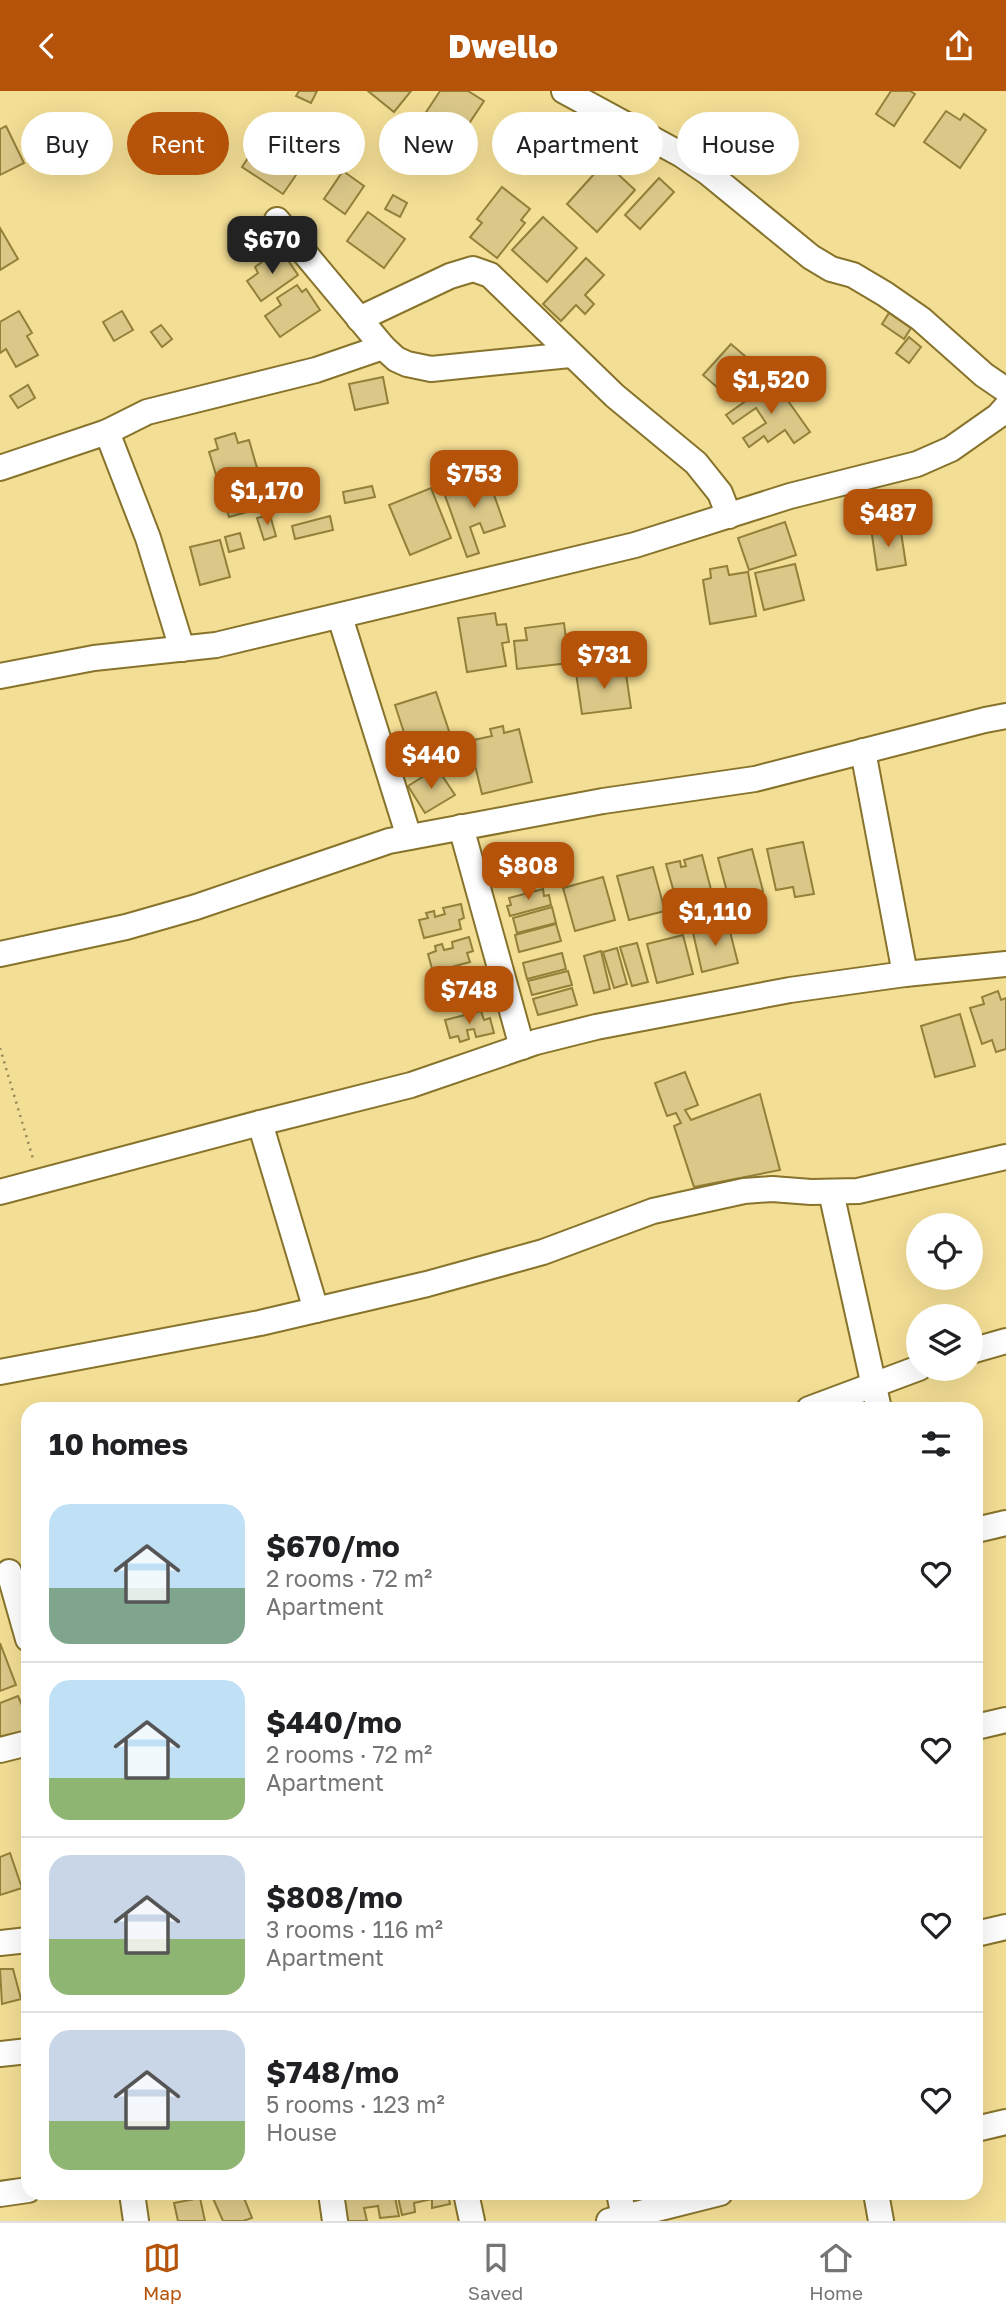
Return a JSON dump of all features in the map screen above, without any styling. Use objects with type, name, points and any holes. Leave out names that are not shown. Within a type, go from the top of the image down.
[{"type":"street","points":[[564,91],[682,155],[707,172],[811,257],[831,269],[853,275],[921,319],[984,375],[1006,390]]},
{"type":"street","points":[[277,220],[396,359],[431,369],[570,355]]},
{"type":"street","points":[[359,319],[450,276],[473,269],[490,275],[570,355],[696,463],[720,493],[729,516]]},
{"type":"street","points":[[0,468],[107,432],[147,412],[316,370],[383,347]]},
{"type":"street","points":[[0,676],[93,657],[216,645],[635,545],[790,496],[917,464],[951,449],[998,416],[1006,407]]},
{"type":"street","points":[[107,432],[148,538],[182,649]]},
{"type":"street","points":[[340,617],[409,837]]},
{"type":"street","points":[[0,954],[138,924],[225,898],[389,841],[603,801],[755,779],[1006,716]]},
{"type":"street","points":[[863,751],[905,974]]},
{"type":"street","points":[[461,827],[522,1047]]},
{"type":"street","points":[[0,1192],[411,1085],[522,1047],[596,1027],[716,1002],[905,974],[1006,964]]},
{"type":"street","points":[[260,1123],[316,1310]]},
{"type":"street","points":[[0,1371],[316,1310],[517,1260],[666,1208],[744,1191],[858,1191],[948,1169],[1005,1162]]},
{"type":"street","points":[[831,1192],[877,1402]]},
{"type":"street","points":[[983,1348],[1006,1341]]},
{"type":"street","points":[[826,1402],[906,1373]]},
{"type":"street","points":[[983,1528],[1006,1523]]},
{"type":"street","points":[[12,1572],[21,1610]]},
{"type":"street","points":[[983,1725],[1006,1720]]},
{"type":"street","points":[[0,1750],[21,1745]]},
{"type":"street","points":[[983,1932],[1006,1927]]},
{"type":"street","points":[[0,1943],[21,1941]]},
{"type":"street","points":[[0,2054],[21,2052]]},
{"type":"street","points":[[983,2127],[1006,2122]]},
{"type":"street","points":[[0,2195],[21,2191]]},
{"type":"street","points":[[133,2200],[136,2221]]},
{"type":"street","points":[[332,2200],[335,2221]]},
{"type":"street","points":[[468,2200],[472,2221]]},
{"type":"street","points":[[618,2200],[616,2219],[692,2200]]},
{"type":"street","points":[[877,2200],[881,2221]]},
{"type":"path","points":[[0,1048],[40,1182]]},
{"type":"building","points":[[299,91],[317,91],[311,103],[296,96]]},
{"type":"building","points":[[368,91],[411,91],[394,112]]},
{"type":"building","points":[[440,91],[468,91],[484,101],[477,112],[426,112]]},
{"type":"building","points":[[891,91],[910,91],[915,94],[894,126],[876,114]]},
{"type":"building","points":[[946,111],[960,120],[964,114],[986,130],[960,168],[924,142]]},
{"type":"building","points":[[6,126],[21,157],[21,164],[0,175],[0,129]]},
{"type":"building","points":[[254,175],[296,175],[283,194]]},
{"type":"building","points":[[340,175],[349,175],[364,186],[345,214],[324,199]]},
{"type":"building","points":[[593,175],[619,175],[635,190],[597,232],[567,204]]},
{"type":"building","points":[[659,178],[674,192],[640,229],[625,215]]},
{"type":"building","points":[[502,187],[530,209],[521,220],[525,223],[497,258],[470,237],[482,223],[477,219]]},
{"type":"building","points":[[393,195],[407,203],[400,217],[385,209]]},
{"type":"building","points":[[368,212],[405,239],[384,268],[347,241]]},
{"type":"building","points":[[543,217],[577,248],[547,282],[512,250]]},
{"type":"building","points":[[0,228],[18,259],[0,270]]},
{"type":"building","points":[[276,252],[281,259],[285,256],[298,275],[261,301],[247,281],[258,273],[255,267]]},
{"type":"building","points":[[586,258],[604,275],[585,295],[594,304],[585,314],[576,305],[561,321],[543,304]]},
{"type":"building","points":[[297,285],[302,292],[306,289],[320,310],[280,337],[265,316],[281,305],[277,298]]},
{"type":"building","points":[[19,311],[32,333],[27,336],[38,355],[16,367],[6,349],[0,353],[0,322]]},
{"type":"building","points":[[122,311],[133,330],[114,341],[103,322]]},
{"type":"building","points":[[889,313],[911,328],[904,339],[882,324]]},
{"type":"building","points":[[161,325],[172,339],[162,347],[151,332]]},
{"type":"building","points":[[909,337],[921,347],[909,363],[896,353]]},
{"type":"building","points":[[731,344],[760,369],[733,401],[703,375]]},
{"type":"building","points":[[803,364],[817,384],[796,399],[782,379]]},
{"type":"building","points":[[383,377],[388,403],[355,410],[349,384]]},
{"type":"building","points":[[774,381],[810,432],[794,443],[785,430],[768,442],[764,436],[749,447],[743,438],[766,423],[756,408],[733,424],[726,415]]},
{"type":"building","points":[[28,385],[35,398],[18,408],[10,396]]},
{"type":"building","points":[[235,433],[238,443],[249,440],[268,506],[229,517],[209,452],[218,449],[215,439]]},
{"type":"building","points":[[487,475],[505,526],[484,533],[480,523],[470,527],[479,553],[467,557],[443,490]]},
{"type":"building","points":[[372,486],[375,497],[345,503],[343,492]]},
{"type":"building","points":[[431,488],[451,538],[410,555],[389,505]]},
{"type":"building","points":[[270,515],[276,536],[264,540],[257,518]]},
{"type":"building","points":[[330,516],[333,530],[295,539],[292,526]]},
{"type":"building","points":[[785,522],[796,555],[749,570],[738,538]]},
{"type":"building","points":[[887,526],[888,534],[901,532],[906,565],[877,570],[871,528]]},
{"type":"building","points":[[240,533],[244,548],[229,552],[225,537]]},
{"type":"building","points":[[220,540],[230,577],[200,585],[190,547]]},
{"type":"building","points":[[795,564],[804,600],[764,610],[755,573]]},
{"type":"building","points":[[727,566],[729,575],[748,572],[756,616],[710,624],[703,580],[711,578],[710,569]]},
{"type":"building","points":[[495,613],[497,625],[506,624],[509,642],[502,643],[506,666],[467,672],[458,618]]},
{"type":"building","points":[[564,623],[569,663],[517,669],[514,641],[527,640],[525,628]]},
{"type":"building","points":[[625,667],[631,708],[582,714],[576,673]]},
{"type":"building","points":[[436,692],[454,746],[413,760],[395,705]]},
{"type":"building","points":[[503,726],[504,733],[519,729],[532,782],[482,794],[469,741],[492,736],[490,729]]},
{"type":"building","points":[[437,768],[455,795],[425,813],[408,786]]},
{"type":"building","points":[[803,842],[814,894],[795,897],[793,887],[776,890],[767,849]]},
{"type":"building","points":[[752,849],[763,891],[729,899],[718,858]]},
{"type":"building","points":[[702,855],[714,901],[679,910],[666,864],[680,861],[681,867],[686,866],[684,860]]},
{"type":"building","points":[[653,867],[665,911],[629,920],[617,876]]},
{"type":"building","points":[[603,877],[615,920],[575,931],[563,888]]},
{"type":"building","points":[[543,889],[544,896],[549,895],[551,905],[510,916],[507,906],[511,905],[509,898]]},
{"type":"building","points":[[461,904],[464,918],[459,920],[461,929],[424,938],[419,920],[428,918],[426,913],[434,911],[435,917],[445,914],[443,908]]},
{"type":"building","points":[[552,907],[556,923],[517,933],[513,918]]},
{"type":"building","points":[[556,924],[561,941],[519,952],[515,935]]},
{"type":"building","points":[[728,924],[738,963],[702,972],[693,933]]},
{"type":"building","points":[[683,935],[693,974],[657,983],[647,944]]},
{"type":"building","points":[[469,937],[473,951],[467,953],[470,962],[433,972],[428,954],[436,951],[435,946],[442,944],[444,950],[453,948],[452,942]]},
{"type":"building","points":[[637,943],[648,982],[632,986],[620,947]]},
{"type":"building","points":[[617,948],[627,984],[614,988],[603,952]]},
{"type":"building","points":[[601,951],[610,989],[594,993],[584,956]]},
{"type":"building","points":[[562,953],[566,969],[527,979],[523,963]]},
{"type":"building","points":[[478,971],[481,985],[476,986],[478,995],[442,1005],[437,987],[445,985],[443,980],[451,978],[453,984],[462,981],[460,975]]},
{"type":"building","points":[[568,971],[572,985],[532,995],[528,981]]},
{"type":"building","points":[[572,988],[577,1005],[538,1015],[533,999]]},
{"type":"building","points":[[998,991],[1001,1000],[1006,998],[1006,1049],[996,1052],[992,1040],[982,1044],[970,1008],[984,1004],[982,997]]},
{"type":"building","points":[[481,1011],[484,1020],[490,1018],[494,1033],[476,1037],[474,1029],[467,1030],[469,1039],[460,1042],[458,1036],[450,1038],[445,1020]]},
{"type":"building","points":[[960,1014],[975,1066],[935,1077],[921,1026]]},
{"type":"building","points":[[685,1072],[698,1105],[685,1110],[691,1120],[760,1094],[780,1170],[694,1187],[674,1126],[681,1123],[676,1113],[667,1116],[655,1083]]},
{"type":"building","points":[[0,1643],[16,1685],[0,1691]]},
{"type":"building","points":[[18,1696],[21,1703],[21,1737],[0,1746],[0,1703]]},
{"type":"building","points":[[10,1853],[21,1888],[0,1895],[0,1857]]},
{"type":"building","points":[[0,1969],[13,1969],[21,1999],[2,2004]]},
{"type":"building","points":[[200,2200],[205,2221],[178,2221],[174,2203]]},
{"type":"building","points":[[214,2200],[245,2200],[252,2218],[223,2221]]},
{"type":"building","points":[[344,2200],[396,2200],[399,2216],[380,2218],[378,2206],[364,2208],[367,2221],[348,2221]]},
{"type":"building","points":[[399,2200],[428,2200],[414,2203],[415,2212],[402,2215]]},
{"type":"building","points":[[432,2200],[449,2200],[450,2204],[432,2208]]}]
